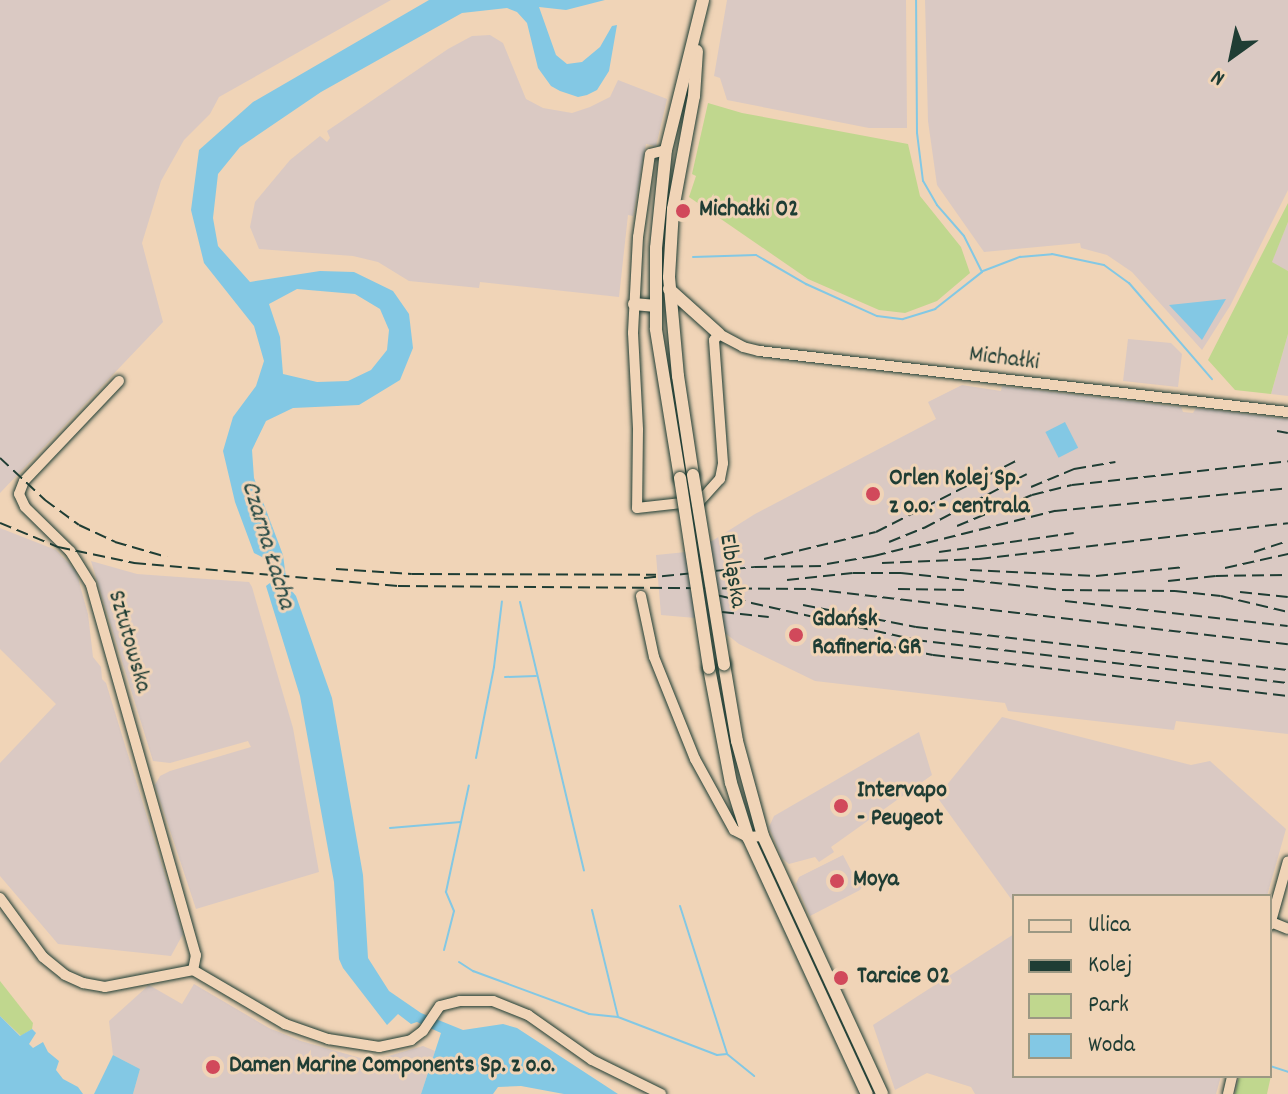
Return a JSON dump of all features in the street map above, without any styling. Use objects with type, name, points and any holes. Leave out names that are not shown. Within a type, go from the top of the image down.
[{"type":"main road","name":"Elbląska","points":[[703,0],[694,96],[673,209],[669,289],[686,476],[709,668],[731,783],[748,837],[867,1094]]},
{"type":"main road","name":"Elbląska","points":[[699,28],[666,150],[656,248],[656,306],[664,392],[686,476],[737,741],[763,836],[882,1094]]},
{"type":"main road","points":[[669,289],[719,334]]},
{"type":"main road","points":[[634,304],[656,306]]},
{"type":"main road","points":[[671,320],[693,310]]},
{"type":"street","points":[[666,150],[650,154],[638,237],[634,304],[637,508],[700,501],[720,479],[723,463],[714,340],[719,334]]},
{"type":"street","name":"Michałki","points":[[719,334],[743,347],[759,351],[1288,412]]},
{"type":"street","name":"Sztutowska","points":[[119,381],[24,481],[19,494],[25,507],[70,551],[91,585],[196,955],[193,970]]},
{"type":"street","name":"Elbląska","points":[[641,596],[654,657],[674,713],[734,830],[748,837]]},
{"type":"street","points":[[748,837],[763,836]]},
{"type":"street","points":[[1272,916],[1288,861]]},
{"type":"street","points":[[0,898],[43,957],[65,975],[83,983],[105,987],[193,970],[285,1024],[328,1039],[379,1047],[411,1040],[423,1031],[440,1006],[460,1001],[504,1003],[528,1015],[592,1060],[661,1094]]},
{"type":"shaded area","points":[[0,0],[391,0],[219,97],[210,114],[184,140],[161,181],[142,243],[163,322],[0,493]]},
{"type":"shaded area","points":[[727,0],[906,0],[907,128],[869,128],[727,100],[720,78],[714,76]]},
{"type":"shaded area","points":[[925,0],[1288,0],[1288,190],[1230,306],[1202,350],[1132,272],[1107,255],[1081,248],[1080,243],[984,252],[937,185],[928,121]]},
{"type":"shaded area","points":[[490,35],[503,43],[526,99],[543,108],[572,113],[590,107],[610,97],[618,80],[667,99],[656,146],[646,144],[633,216],[628,215],[619,297],[480,282],[479,288],[409,281],[378,262],[353,256],[259,249],[250,227],[255,202],[290,160],[320,136],[327,142],[330,138],[327,131],[448,49],[472,36]]},
{"type":"shaded area","points":[[1288,222],[1288,271],[1271,263]]},
{"type":"shaded area","points":[[1288,334],[1288,396],[1271,394]]},
{"type":"shaded area","points":[[1128,339],[1171,343],[1182,354],[1178,387],[1123,381]]},
{"type":"shaded area","points":[[962,385],[1001,391],[1002,386],[1181,407],[1183,412],[1193,413],[1196,408],[1288,419],[1288,734],[1176,721],[1174,730],[1008,711],[1005,703],[815,681],[739,644],[707,619],[661,615],[656,555],[696,551],[755,514],[936,419],[928,402]]},
{"type":"shaded area","points":[[0,528],[56,550],[76,571],[88,614],[93,657],[101,667],[102,679],[106,683],[183,934],[171,956],[58,944],[0,876],[0,763],[56,704],[0,649]]},
{"type":"shaded area","points":[[91,561],[137,574],[249,582],[293,728],[319,872],[196,909],[155,785],[160,776],[170,771],[251,747],[248,741],[170,763],[153,761]]},
{"type":"shaded area","points":[[1002,717],[1191,765],[1210,761],[1286,829],[1268,894],[1012,894],[1012,900],[937,797]]},
{"type":"shaded area","name":"Intervapo - Peugeot","points":[[919,732],[932,775],[831,847],[834,852],[819,862],[815,857],[789,864],[782,858],[769,827],[774,816]]},
{"type":"shaded area","points":[[843,855],[854,876],[860,874],[864,884],[860,890],[810,916],[796,884],[799,877]]},
{"type":"shaded area","points":[[1012,935],[1012,1078],[1220,1078],[1216,1094],[975,1094],[971,1087],[927,1073],[895,1090],[873,1025]]},
{"type":"shaded area","name":"Damen Marine Components Sp. z o.o.","points":[[194,984],[269,1028],[301,1041],[371,1061],[423,1046],[435,1051],[421,1094],[133,1094],[140,1069],[113,1055],[109,1021],[149,985],[182,1004]]},
{"type":"green space","points":[[708,103],[742,113],[908,144],[920,196],[961,247],[970,273],[937,301],[905,313],[879,310],[808,279],[689,197],[696,176],[692,174]]},
{"type":"green space","points":[[1288,203],[1288,222],[1272,262],[1288,271],[1288,334],[1271,394],[1235,390],[1208,360]]},
{"type":"green space","points":[[0,981],[33,1023],[32,1029],[21,1036],[0,1016]]},
{"type":"green space","points":[[1239,1078],[1270,1078],[1267,1094],[1235,1094]]},
{"type":"water","name":"Czarna Łacha","points":[[429,0],[605,0],[566,10],[539,7],[556,55],[567,64],[582,62],[600,47],[612,26],[617,25],[609,71],[597,90],[578,97],[551,86],[538,68],[527,23],[517,12],[507,8],[462,13],[321,92],[240,147],[218,174],[213,218],[218,246],[250,282],[320,271],[354,272],[393,291],[409,314],[413,348],[400,380],[359,405],[293,408],[266,421],[252,450],[254,478],[283,555],[287,585],[296,596],[332,698],[363,875],[368,958],[389,991],[421,1013],[463,1030],[503,1024],[517,1028],[618,1094],[564,1094],[521,1086],[498,1087],[493,1094],[421,1094],[441,1033],[417,1022],[411,1024],[398,1014],[387,1025],[339,959],[334,882],[300,696],[266,586],[271,582],[266,559],[254,553],[235,502],[223,451],[233,417],[256,386],[264,361],[254,326],[204,263],[191,210],[199,150],[253,102]],"holes":[[[297,289],[355,294],[380,309],[389,330],[387,350],[371,370],[348,381],[317,382],[283,374],[280,337],[269,304]]]},
{"type":"water","points":[[1226,299],[1202,340],[1169,305]]},
{"type":"water","points":[[1065,422],[1078,448],[1059,458],[1045,432]]},
{"type":"water","points":[[0,1016],[20,1036],[32,1029],[36,1033],[29,1044],[33,1048],[43,1042],[48,1052],[59,1061],[56,1070],[83,1094],[0,1094]]},
{"type":"water","points":[[113,1055],[140,1069],[133,1094],[94,1094]]},
{"type":"waterway","points":[[693,257],[756,255],[806,284],[877,316],[903,319],[935,309],[982,272],[964,236],[937,205],[923,181],[917,133],[916,0]]},
{"type":"waterway","points":[[983,271],[1020,257],[1052,254],[1104,265],[1129,283],[1212,379]]},
{"type":"waterway","points":[[476,758],[494,667],[502,601]]},
{"type":"waterway","points":[[520,602],[584,870]]},
{"type":"waterway","points":[[505,677],[536,676]]},
{"type":"waterway","points":[[444,950],[454,911],[446,892],[469,785]]},
{"type":"waterway","points":[[390,828],[461,822]]},
{"type":"waterway","points":[[680,906],[727,1053]]},
{"type":"waterway","points":[[592,910],[618,1017]]},
{"type":"waterway","points":[[459,962],[473,971],[589,1014],[618,1017],[717,1055],[727,1054],[754,1076]]},
{"type":"waterway","points":[[1272,1067],[1288,1072]]},
{"type":"railway","points":[[1277,431],[1288,433]]},
{"type":"railway","points":[[0,458],[45,500],[79,525],[115,542],[167,557]]},
{"type":"railway","points":[[764,559],[876,532],[1020,459]]},
{"type":"railway","points":[[957,526],[1032,495],[1072,485],[1288,461]]},
{"type":"railway","points":[[1031,487],[1074,469],[1115,462]]},
{"type":"railway","points":[[889,542],[924,528],[1027,474]]},
{"type":"railway","points":[[827,564],[874,556],[1055,511],[1288,488]]},
{"type":"railway","points":[[0,523],[58,547],[134,563],[398,586],[811,589],[1288,644]]},
{"type":"railway","points":[[882,563],[979,559],[1288,523]]},
{"type":"railway","points":[[939,552],[1074,533]]},
{"type":"railway","points":[[1254,552],[1288,541]]},
{"type":"railway","points":[[1225,568],[1288,554]]},
{"type":"railway","points":[[644,578],[755,567],[824,566]]},
{"type":"railway","points":[[970,570],[1096,576],[1185,567]]},
{"type":"railway","points":[[336,569],[412,574],[656,575]]},
{"type":"railway","points":[[787,580],[853,573],[901,573],[1062,590],[1175,591],[1221,596],[1288,612]]},
{"type":"railway","points":[[1168,581],[1216,576],[1288,575]]},
{"type":"railway","points":[[898,589],[966,590]]},
{"type":"railway","points":[[1240,592],[1288,597]]},
{"type":"railway","points":[[716,595],[915,640],[1288,683]]},
{"type":"railway","points":[[1065,601],[1288,626]]},
{"type":"railway","points":[[803,605],[916,627],[1288,670]]},
{"type":"railway","points":[[722,612],[769,617]]},
{"type":"railway","points":[[873,643],[933,655],[1288,696]]},
{"type":"place","name":"Michałki 02","points":[[683,211]]},
{"type":"place","name":"Orlen Kolej Sp. z o.o. - centrala","points":[[873,494]]},
{"type":"place","name":"Gdańsk Rafineria GR","points":[[796,635]]},
{"type":"place","name":"Intervapo - Peugeot","points":[[841,806]]},
{"type":"place","name":"Moya","points":[[837,881]]},
{"type":"place","name":"Tarcice 02","points":[[841,978]]},
{"type":"place","name":"Damen Marine Components Sp. z o.o.","points":[[213,1067]]}]
